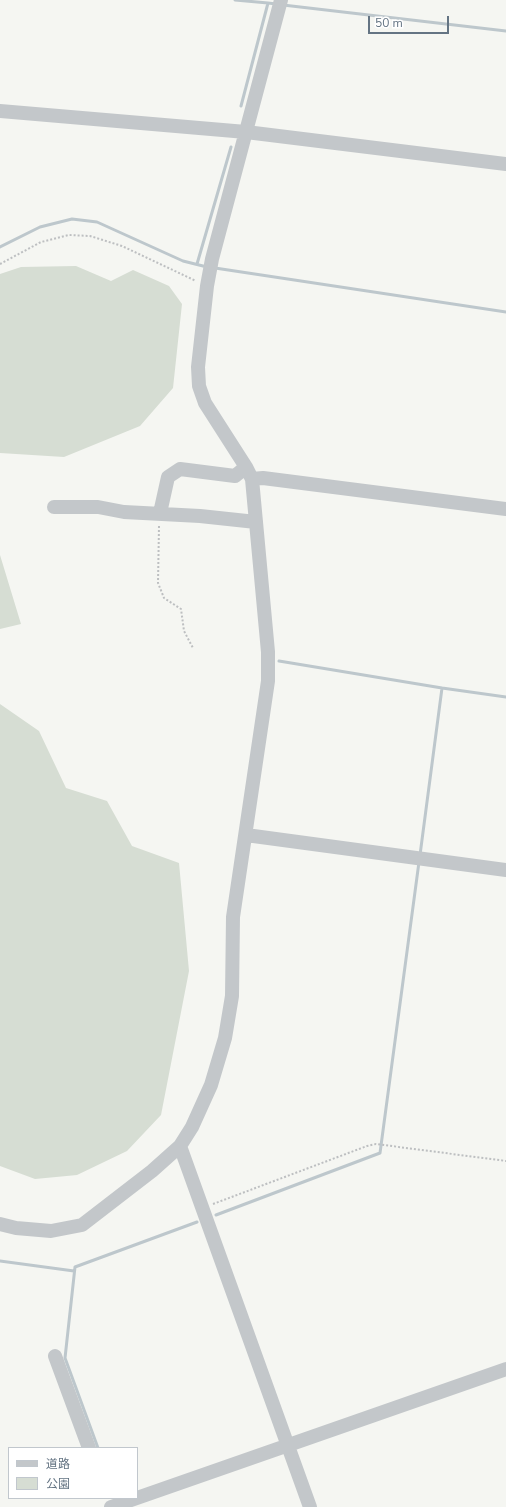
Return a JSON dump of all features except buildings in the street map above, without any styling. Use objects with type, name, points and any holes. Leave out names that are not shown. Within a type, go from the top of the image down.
[{"type":"street","points":[[0,1224],[16,1228],[51,1231],[82,1225],[152,1171],[180,1146],[192,1127],[211,1085],[225,1038],[232,996],[233,917],[268,681],[268,652],[256,522],[249,473],[205,403],[199,386],[198,367],[212,259],[281,0]]},
{"type":"street","points":[[0,111],[246,132],[506,164]]},
{"type":"street","points":[[160,513],[168,477],[180,469],[235,476],[249,473],[271,479],[506,509]]},
{"type":"street","points":[[54,507],[98,507],[124,512],[200,516],[256,522]]},
{"type":"street","points":[[246,835],[506,870]]},
{"type":"street","points":[[180,1146],[310,1507]]},
{"type":"street","points":[[55,1356],[89,1447]]},
{"type":"street","points":[[138,1498],[506,1369]]},
{"type":"street","points":[[111,1507],[135,1499]]},
{"type":"path","points":[[0,264],[41,242],[68,235],[90,236],[122,246],[208,281]]},
{"type":"path","points":[[160,513],[158,583],[164,598],[181,609],[184,632],[193,648]]},
{"type":"path","points":[[203,1208],[376,1144],[506,1161]]},
{"type":"green space","points":[[76,266],[111,281],[133,270],[169,286],[182,304],[173,388],[140,426],[64,457],[0,453],[0,274],[21,267]]},
{"type":"green space","points":[[0,555],[21,624],[0,629]]},
{"type":"green space","points":[[0,704],[39,731],[66,788],[107,801],[132,846],[179,863],[189,971],[161,1115],[127,1151],[77,1175],[35,1179],[0,1166]]},
{"type":"waterway","points":[[235,0],[268,3]]},
{"type":"waterway","points":[[241,106],[268,3],[276,4]]},
{"type":"waterway","points":[[283,5],[506,31]]},
{"type":"waterway","points":[[197,264],[231,147]]},
{"type":"waterway","points":[[0,247],[40,227],[72,219],[97,222],[183,261],[207,267]]},
{"type":"waterway","points":[[215,268],[506,312]]},
{"type":"waterway","points":[[279,661],[442,688]]},
{"type":"waterway","points":[[420,855],[442,688],[506,697]]},
{"type":"waterway","points":[[216,1215],[380,1153],[419,862]]},
{"type":"waterway","points":[[98,1447],[65,1358],[75,1267],[197,1222]]},
{"type":"waterway","points":[[0,1261],[74,1271]]}]
